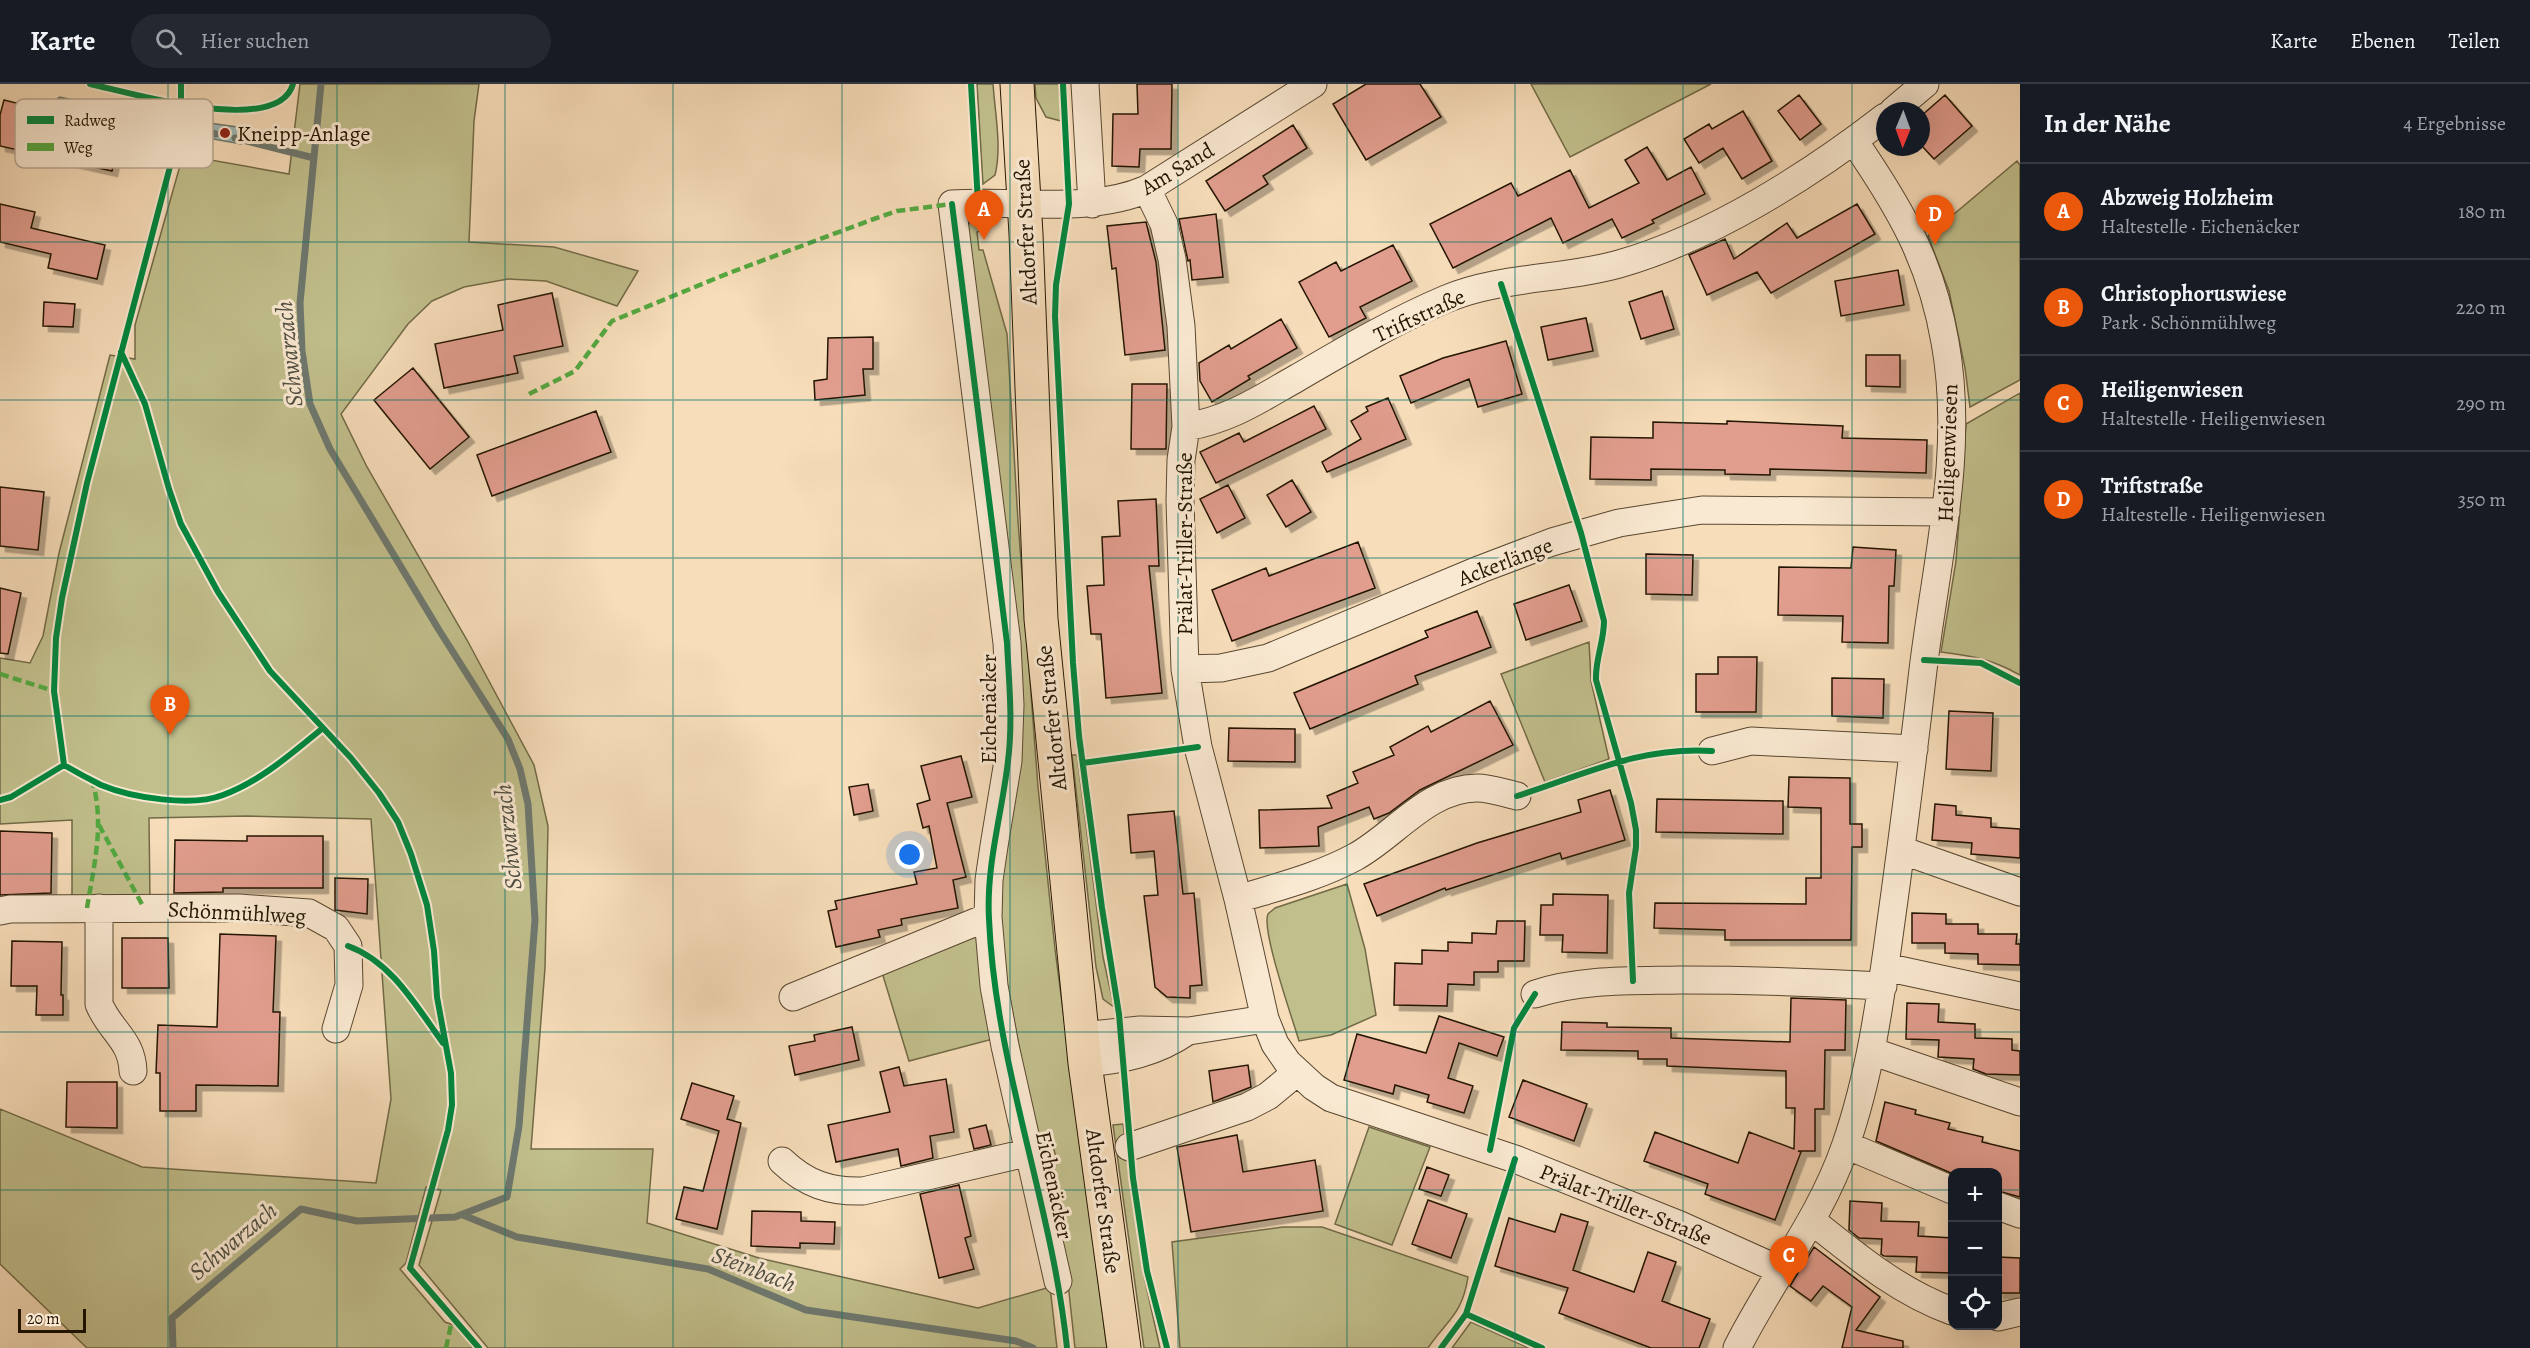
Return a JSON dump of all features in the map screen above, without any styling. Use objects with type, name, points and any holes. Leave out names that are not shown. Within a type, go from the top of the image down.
[{"type":"main road","name":"Altdorfer Straße","points":[[1017,84],[1025,202],[1041,619],[1084,1050],[1124,1348]]},
{"type":"street","points":[[1085,84],[1092,204]]},
{"type":"street","name":"Am Sand","points":[[1025,202],[1092,204],[1125,198],[1147,189],[1313,84]]},
{"type":"street","points":[[1904,102],[1925,84]]},
{"type":"street","name":"Triftstraße","points":[[1186,427],[1210,423],[1240,410],[1357,344],[1461,293],[1618,264],[1678,243],[1760,200],[1854,141],[1876,124]]},
{"type":"street","name":"Heiligenwiesen","points":[[1737,1348],[1780,1270],[1811,1220],[1834,1175],[1846,1145],[1872,1051],[1902,850],[1946,512],[1951,453],[1951,384],[1935,294],[1923,256],[1904,219],[1854,141]]},
{"type":"street","name":"Prälat-Triller-Straße","points":[[1147,189],[1164,224],[1172,259],[1181,326],[1186,427],[1181,460],[1180,501],[1185,669],[1198,747],[1238,899],[1265,1019],[1275,1044],[1288,1063],[1314,1087],[1331,1098],[1515,1159],[1680,1225],[1780,1270]]},
{"type":"street","name":"Eichenäcker","points":[[1025,202],[952,204],[1006,643],[1010,705],[1008,761],[992,857],[988,917],[994,986],[1005,1046],[1058,1281]]},
{"type":"street","name":"Ackerlänge","points":[[1185,669],[1221,668],[1268,658],[1481,569],[1552,542],[1619,523],[1702,510],[1819,509],[1946,512]]},
{"type":"street","points":[[1712,751],[1751,741],[1914,749]]},
{"type":"street","points":[[1238,899],[1330,869],[1373,846],[1412,814],[1451,794],[1478,788],[1517,796]]},
{"type":"street","points":[[1902,850],[2020,892]]},
{"type":"street","points":[[99,908],[97,990],[99,1004],[104,1016],[131,1051],[133,1071]]},
{"type":"street","name":"Schönmühlweg","points":[[0,911],[239,908],[309,914],[325,920],[336,928],[348,946],[349,985],[336,1029]]},
{"type":"street","points":[[793,996],[988,917]]},
{"type":"street","points":[[1535,994],[1583,983],[1884,976],[2020,996]]},
{"type":"street","points":[[1084,1050],[1138,1056],[1173,1041],[1189,1031],[1265,1019]]},
{"type":"street","points":[[1872,1051],[2020,1102]]},
{"type":"street","points":[[1130,1147],[1247,1107],[1268,1096],[1298,1072]]},
{"type":"street","points":[[1846,1145],[1948,1188]]},
{"type":"street","points":[[782,1161],[808,1182],[845,1192],[863,1191],[1030,1152]]},
{"type":"street","points":[[2002,1207],[2020,1214]]},
{"type":"street","points":[[1811,1220],[1876,1270],[1934,1304],[1948,1309]]},
{"type":"street","points":[[2002,1316],[2020,1312]]},
{"type":"shaded area","points":[[300,84],[479,84],[474,121],[469,242],[554,247],[638,271],[617,306],[546,281],[508,279],[464,287],[432,301],[408,324],[341,414],[367,467],[467,640],[534,765],[548,826],[545,968],[531,1149],[653,1149],[647,1223],[759,1258],[978,1308],[1050,1287],[1057,1348],[488,1348],[419,1265],[441,1190],[426,1187],[406,1263],[400,1269],[445,1322],[456,1326],[473,1348],[87,1348],[0,1264],[0,1109],[142,1167],[376,1183],[391,1099],[371,819],[247,816],[149,818],[150,902],[72,902],[72,820],[0,824],[0,658],[30,663],[43,636],[59,553],[110,355],[135,359],[135,325],[179,168],[213,168],[213,160],[289,174]]},
{"type":"shaded area","points":[[977,84],[993,84],[997,130],[998,153],[995,175],[983,184]]},
{"type":"shaded area","points":[[1035,84],[1059,84],[1061,121],[1046,117],[1036,98]]},
{"type":"shaded area","points":[[1531,84],[1711,84],[1570,157]]},
{"type":"shaded area","points":[[2017,161],[2020,165],[2020,380],[1970,407],[1965,368],[1949,291],[1928,236]]},
{"type":"shaded area","points":[[979,216],[984,230],[977,232],[979,250],[983,250],[1007,334],[1038,787],[1055,949],[1107,1348],[1075,1348],[1068,1283],[1044,1171],[1057,1163],[1052,1140],[1035,1134],[1002,955],[1000,913],[1004,854],[1016,782],[968,226],[971,219]]},
{"type":"shaded area","points":[[2020,393],[2020,675],[1982,659],[1941,652],[1956,561],[1966,424]]},
{"type":"shaded area","points":[[1589,642],[1591,681],[1609,759],[1545,782],[1501,674]]},
{"type":"shaded area","points":[[1072,755],[1077,755],[1103,957],[1114,1007],[1103,999],[1096,967]]},
{"type":"shaded area","points":[[1347,884],[1365,949],[1376,1015],[1331,1035],[1299,1041],[1273,956],[1267,923],[1268,914],[1275,908]]},
{"type":"shaded area","points":[[978,934],[993,1039],[909,1061],[881,969]]},
{"type":"shaded area","points":[[1123,1124],[1144,1276],[1160,1348],[1144,1348],[1113,1125]]},
{"type":"shaded area","points":[[1369,1127],[1430,1147],[1392,1245],[1335,1224]]},
{"type":"shaded area","points":[[1283,1227],[1322,1227],[1468,1277],[1462,1300],[1458,1309],[1428,1348],[1180,1348],[1172,1242]]},
{"type":"shaded area","points":[[1471,1322],[1529,1348],[1452,1348]]},
{"type":"water","name":"Kneipp-Anlage","points":[[213,124],[244,128],[241,144],[213,139]]},
{"type":"building","points":[[1137,84],[1172,84],[1171,149],[1140,149],[1139,167],[1112,166],[1113,114],[1138,114]]},
{"type":"building","points":[[1366,84],[1420,84],[1441,117],[1366,160],[1333,104]]},
{"type":"building","points":[[1799,95],[1821,124],[1800,140],[1778,111]]},
{"type":"building","points":[[1945,95],[1972,126],[1934,159],[1930,155],[1930,108]]},
{"type":"building","points":[[4,100],[15,103],[15,149],[0,146],[0,115]]},
{"type":"building","points":[[1743,111],[1772,161],[1742,179],[1723,148],[1699,163],[1684,139],[1709,124],[1712,129]]},
{"type":"building","points":[[1293,125],[1307,148],[1263,176],[1268,184],[1225,211],[1206,181]]},
{"type":"building","points":[[1647,147],[1667,180],[1691,167],[1705,194],[1652,220],[1654,223],[1622,238],[1612,219],[1563,243],[1551,218],[1453,268],[1430,224],[1511,183],[1518,196],[1570,170],[1589,208],[1639,183],[1625,160]]},
{"type":"building","points":[[0,204],[35,212],[31,228],[105,245],[97,279],[48,268],[51,254],[0,242]]},
{"type":"building","points":[[1857,204],[1875,234],[1771,293],[1757,272],[1707,295],[1689,255],[1725,239],[1734,259],[1787,223],[1797,238]]},
{"type":"building","points":[[1216,214],[1223,277],[1192,280],[1190,260],[1188,261],[1179,219]]},
{"type":"building","points":[[1146,222],[1156,262],[1165,350],[1125,355],[1116,268],[1112,269],[1107,226]]},
{"type":"building","points":[[1393,245],[1412,281],[1360,307],[1366,318],[1329,337],[1299,282],[1336,262],[1341,271]]},
{"type":"building","points":[[1898,270],[1904,305],[1841,316],[1835,281]]},
{"type":"building","points":[[1662,291],[1674,329],[1641,339],[1629,302]]},
{"type":"building","points":[[552,293],[563,346],[514,356],[518,373],[444,388],[435,344],[503,330],[498,305]]},
{"type":"building","points":[[44,302],[75,304],[73,327],[43,326]]},
{"type":"building","points":[[1586,318],[1593,351],[1548,360],[1541,327]]},
{"type":"building","points":[[1281,319],[1297,348],[1248,376],[1250,379],[1212,402],[1200,381],[1199,363],[1229,345],[1231,349]]},
{"type":"building","points":[[873,337],[873,369],[863,369],[865,395],[815,400],[814,381],[827,379],[828,338]]},
{"type":"building","points":[[1506,341],[1522,394],[1478,407],[1469,379],[1411,403],[1400,376],[1443,358]]},
{"type":"building","points":[[1866,355],[1900,355],[1900,387],[1866,386]]},
{"type":"building","points":[[413,368],[469,437],[430,469],[374,400]]},
{"type":"building","points":[[1132,384],[1167,384],[1166,449],[1131,449]]},
{"type":"building","points":[[1388,398],[1406,439],[1327,472],[1322,462],[1361,439],[1351,421],[1368,411],[1366,407]]},
{"type":"building","points":[[1314,406],[1326,429],[1216,483],[1200,452],[1239,433],[1244,442]]},
{"type":"building","points":[[596,411],[611,452],[492,496],[477,455]]},
{"type":"building","points":[[1727,421],[1843,426],[1842,438],[1927,440],[1926,473],[1770,469],[1770,475],[1725,474],[1725,470],[1651,469],[1651,480],[1590,479],[1591,437],[1653,438],[1653,422],[1727,424]]},
{"type":"building","points":[[1292,480],[1311,512],[1286,527],[1267,495]]},
{"type":"building","points":[[1228,485],[1245,518],[1217,533],[1200,499]]},
{"type":"building","points":[[0,487],[44,492],[38,550],[0,546]]},
{"type":"building","points":[[1156,499],[1159,566],[1149,566],[1162,693],[1106,698],[1101,634],[1091,634],[1087,586],[1104,585],[1102,537],[1120,536],[1118,501]]},
{"type":"building","points":[[1358,542],[1375,588],[1232,641],[1212,590],[1266,568],[1269,576]]},
{"type":"building","points":[[1853,547],[1896,550],[1894,586],[1889,586],[1888,643],[1842,642],[1843,616],[1778,615],[1779,567],[1851,568]]},
{"type":"building","points":[[1646,554],[1693,555],[1692,595],[1646,594]]},
{"type":"building","points":[[1569,585],[1582,621],[1526,640],[1514,604]]},
{"type":"building","points":[[0,588],[21,593],[8,654],[0,653]]},
{"type":"building","points":[[1477,611],[1491,647],[1415,676],[1418,684],[1310,729],[1294,693],[1428,637],[1425,631]]},
{"type":"building","points":[[1718,657],[1757,657],[1756,712],[1696,712],[1696,674],[1718,674]]},
{"type":"building","points":[[1832,678],[1884,679],[1883,718],[1832,716]]},
{"type":"building","points":[[1490,701],[1513,745],[1420,790],[1389,813],[1374,819],[1369,807],[1318,827],[1319,846],[1260,848],[1259,810],[1332,808],[1327,796],[1358,783],[1353,772],[1394,755],[1390,747],[1428,726],[1431,732]]},
{"type":"building","points":[[1949,711],[1993,713],[1991,771],[1946,769]]},
{"type":"building","points":[[1229,728],[1295,729],[1295,762],[1228,761]]},
{"type":"building","points":[[961,756],[972,797],[947,803],[966,877],[953,880],[958,908],[901,919],[902,925],[878,930],[880,937],[836,947],[828,911],[837,909],[835,901],[917,884],[914,872],[937,868],[929,826],[923,828],[917,804],[930,800],[921,766]]},
{"type":"building","points":[[1789,777],[1850,778],[1850,824],[1862,824],[1862,847],[1852,847],[1851,940],[1725,940],[1725,930],[1654,928],[1655,903],[1806,904],[1806,878],[1821,878],[1821,808],[1788,807]]},
{"type":"building","points":[[868,784],[873,811],[854,815],[849,787]]},
{"type":"building","points":[[1610,790],[1625,840],[1562,859],[1560,853],[1446,890],[1445,888],[1377,916],[1364,884],[1477,843],[1581,812],[1578,800]]},
{"type":"building","points":[[1657,799],[1783,801],[1783,834],[1656,832]]},
{"type":"building","points":[[1935,804],[1956,806],[1956,815],[1991,818],[1991,827],[2020,829],[2020,858],[1971,854],[1972,843],[1932,840]]},
{"type":"building","points":[[1174,811],[1183,894],[1194,893],[1202,985],[1190,986],[1190,998],[1167,997],[1155,987],[1144,896],[1158,895],[1154,851],[1131,853],[1128,815]]},
{"type":"building","points":[[0,831],[52,833],[51,893],[0,895]]},
{"type":"building","points":[[247,836],[323,836],[323,888],[223,888],[223,892],[174,893],[175,840],[247,841]]},
{"type":"building","points":[[335,878],[368,879],[367,914],[335,910]]},
{"type":"building","points":[[1553,894],[1608,895],[1607,953],[1562,952],[1563,935],[1540,935],[1541,905],[1553,905]]},
{"type":"building","points":[[1912,913],[1946,914],[1946,924],[1978,924],[1978,934],[2017,934],[2016,944],[2020,944],[2020,965],[1978,964],[1978,954],[1945,953],[1945,943],[1912,943]]},
{"type":"building","points":[[1497,921],[1525,921],[1524,961],[1498,961],[1498,972],[1474,972],[1474,985],[1448,984],[1447,1006],[1394,1005],[1395,963],[1422,964],[1422,950],[1448,951],[1448,942],[1472,943],[1472,933],[1496,934]]},
{"type":"building","points":[[220,934],[276,936],[273,1012],[280,1012],[278,1086],[196,1085],[196,1111],[160,1111],[160,1073],[156,1073],[158,1025],[217,1027]]},
{"type":"building","points":[[122,938],[168,938],[169,988],[122,988]]},
{"type":"building","points":[[12,941],[62,942],[63,1015],[36,1015],[37,986],[11,986]]},
{"type":"building","points":[[1791,998],[1846,1000],[1845,1050],[1825,1050],[1824,1109],[1815,1109],[1815,1151],[1798,1151],[1801,1152],[1775,1220],[1705,1194],[1708,1184],[1644,1161],[1655,1132],[1738,1163],[1749,1132],[1794,1149],[1795,1108],[1786,1108],[1786,1071],[1667,1066],[1667,1059],[1638,1059],[1638,1051],[1561,1050],[1562,1022],[1607,1023],[1607,1027],[1671,1028],[1671,1038],[1790,1042]]},
{"type":"building","points":[[1907,1003],[1939,1004],[1938,1022],[1975,1024],[1975,1038],[2012,1039],[2012,1050],[2020,1051],[2020,1075],[1986,1074],[1973,1069],[1974,1059],[1938,1057],[1939,1040],[1906,1039]]},
{"type":"building","points":[[1439,1016],[1504,1037],[1497,1056],[1459,1043],[1448,1078],[1473,1086],[1464,1113],[1427,1102],[1429,1095],[1395,1085],[1393,1094],[1344,1080],[1357,1034],[1426,1053]]},
{"type":"building","points":[[852,1027],[859,1060],[795,1075],[789,1046],[815,1041],[814,1035]]},
{"type":"building","points":[[1248,1065],[1251,1087],[1213,1102],[1209,1071]]},
{"type":"building","points":[[899,1067],[904,1086],[946,1079],[954,1132],[930,1136],[933,1158],[901,1166],[898,1149],[836,1162],[828,1125],[890,1112],[880,1072]]},
{"type":"building","points":[[1523,1080],[1587,1104],[1574,1141],[1509,1117]]},
{"type":"building","points":[[67,1082],[117,1082],[117,1128],[66,1127]]},
{"type":"building","points":[[692,1083],[734,1096],[727,1119],[741,1123],[717,1229],[676,1219],[684,1187],[703,1191],[719,1131],[681,1119]]},
{"type":"building","points":[[1885,1102],[1916,1110],[1915,1114],[1950,1123],[1948,1129],[1983,1137],[1982,1142],[2020,1151],[2020,1197],[2002,1192],[2002,1168],[1948,1168],[1948,1172],[1876,1141]]},
{"type":"building","points":[[986,1125],[991,1145],[974,1149],[969,1129]]},
{"type":"building","points":[[1237,1135],[1243,1172],[1315,1160],[1323,1211],[1191,1232],[1177,1147]]},
{"type":"building","points":[[1427,1167],[1449,1175],[1441,1196],[1419,1189]]},
{"type":"building","points":[[959,1185],[971,1236],[965,1238],[974,1269],[939,1278],[920,1194]]},
{"type":"building","points":[[1428,1200],[1467,1214],[1451,1258],[1412,1244]]},
{"type":"building","points":[[1850,1201],[1882,1203],[1881,1221],[1919,1222],[1918,1236],[1948,1238],[1948,1273],[1916,1272],[1917,1257],[1884,1256],[1881,1254],[1882,1239],[1859,1238],[1849,1230]]},
{"type":"building","points":[[752,1211],[801,1212],[801,1221],[835,1222],[834,1244],[800,1243],[800,1248],[751,1246]]},
{"type":"building","points":[[1561,1214],[1588,1222],[1573,1270],[1634,1292],[1648,1252],[1676,1262],[1662,1301],[1710,1319],[1699,1348],[1651,1348],[1559,1313],[1568,1288],[1495,1266],[1509,1218],[1555,1232]]},
{"type":"building","points":[[1814,1247],[1880,1297],[1856,1330],[1903,1341],[1903,1348],[1842,1348],[1852,1307],[1823,1286],[1811,1301],[1790,1286]]},
{"type":"building","points":[[2002,1257],[2020,1258],[2020,1293],[2002,1293]]},
{"type":"waterway","name":"Schwarzach","points":[[173,1348],[172,1318],[301,1209],[357,1221],[455,1217],[507,1197],[519,1126],[535,920],[528,804],[520,769],[508,739],[330,449],[310,404],[302,351],[300,303],[321,84]]},
{"type":"waterway","points":[[235,138],[314,158]]},
{"type":"waterway","name":"Steinbach","points":[[463,1215],[517,1237],[708,1269],[806,1310],[1016,1341],[1033,1348]]},
{"type":"marked path","points":[[529,394],[575,371],[612,321],[729,273],[897,211],[952,204]]},
{"type":"marked path","points":[[0,674],[54,691]]},
{"type":"marked path","points":[[87,908],[98,828],[98,812],[92,780]]},
{"type":"marked path","points":[[99,825],[144,908]]},
{"type":"marked path","points":[[446,1348],[453,1316]]},
{"type":"cycle path","points":[[90,84],[154,99]]},
{"type":"cycle path","points":[[181,84],[181,99]]},
{"type":"cycle path","points":[[213,108],[232,110],[260,108],[282,100],[293,84]]},
{"type":"cycle path","points":[[971,84],[978,202]]},
{"type":"cycle path","points":[[1063,84],[1069,204],[1056,285],[1055,316],[1073,663],[1079,736],[1119,1014],[1133,1178],[1147,1271],[1167,1348]]},
{"type":"cycle path","points":[[64,765],[54,691],[56,638],[62,598],[87,483],[170,168]]},
{"type":"cycle path","points":[[952,204],[1007,643],[1010,687],[1009,746],[990,879],[989,919],[993,973],[1012,1081],[1060,1294],[1067,1348]]},
{"type":"cycle path","points":[[1501,284],[1581,533],[1604,621],[1596,680],[1631,803],[1636,830],[1636,847],[1629,893],[1633,981]]},
{"type":"cycle path","points":[[121,352],[145,404],[181,524],[218,592],[270,671],[351,758],[379,793],[398,822],[411,854],[427,905],[434,951],[437,997],[451,1073],[452,1105],[448,1130],[410,1268],[479,1348]]},
{"type":"cycle path","points":[[1924,660],[1981,663],[2020,683]]},
{"type":"cycle path","points":[[0,800],[11,797],[64,765],[101,785],[129,794],[179,801],[210,799],[237,789],[263,774],[323,728]]},
{"type":"cycle path","points":[[1083,763],[1198,747]]},
{"type":"cycle path","points":[[1517,796],[1589,771],[1637,758],[1661,753],[1712,751]]},
{"type":"cycle path","points":[[348,946],[364,953],[390,974],[413,1000],[443,1043]]},
{"type":"cycle path","points":[[1490,1150],[1514,1028],[1535,994]]},
{"type":"cycle path","points":[[1441,1348],[1466,1314],[1515,1159]]},
{"type":"cycle path","points":[[1466,1314],[1542,1348]]},
{"type":"place","name":"Kneipp-Anlage","points":[[225,133]]},
{"type":"place","name":"Abzweig Holzheim","points":[[984,240]]},
{"type":"place","name":"Triftstraße","points":[[1935,245]]},
{"type":"place","name":"Christophoruswiese","points":[[170,735]]},
{"type":"place","name":"Heiligenwiesen","points":[[1789,1286]]}]
